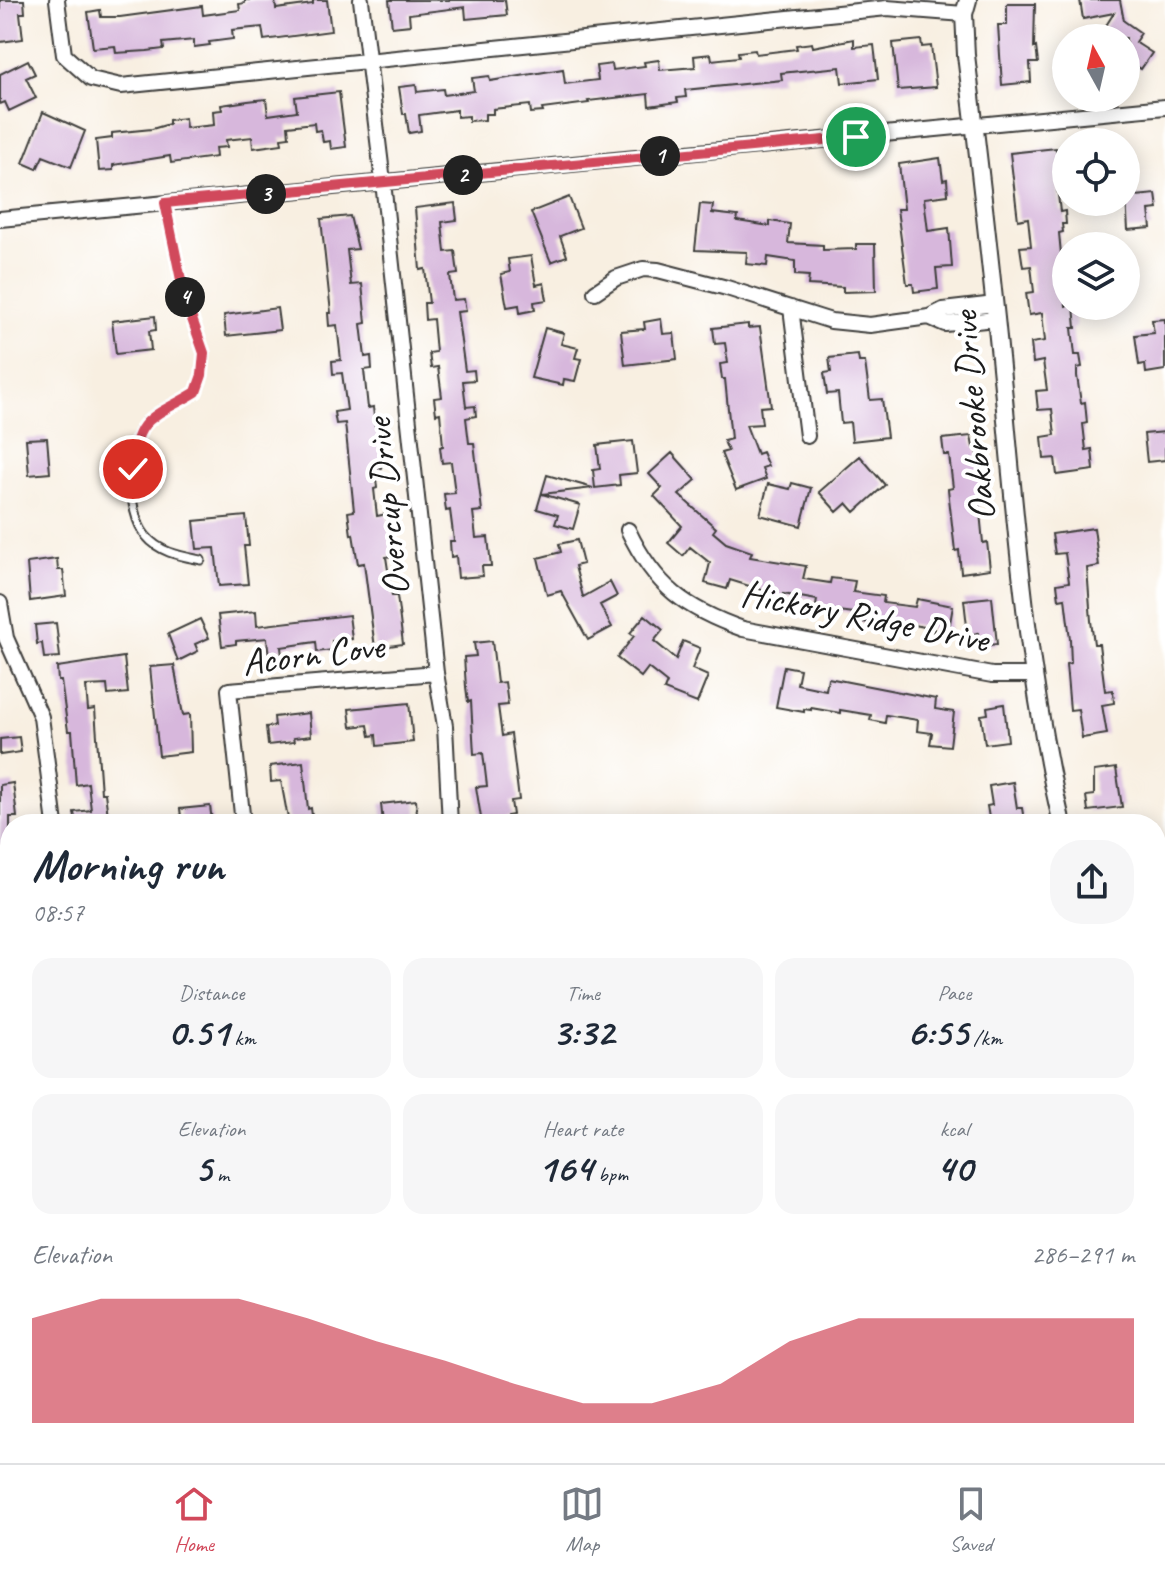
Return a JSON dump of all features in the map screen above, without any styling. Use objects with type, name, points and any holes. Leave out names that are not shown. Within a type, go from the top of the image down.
[{"type":"street","points":[[57,0],[64,55],[91,79],[121,86],[887,8],[966,7]]},
{"type":"street","name":"Overcup Drive","points":[[361,0],[436,673],[445,726],[449,814]]},
{"type":"street","name":"Oakbrooke Drive","points":[[966,7],[974,126],[996,312],[1019,562],[1041,732],[1060,814]]},
{"type":"street","points":[[0,219],[1165,107]]},
{"type":"street","points":[[595,292],[630,272],[643,269],[727,288],[831,321],[870,325],[996,312]]},
{"type":"street","points":[[791,308],[807,436]]},
{"type":"street","name":"Hickory Ridge Drive","points":[[628,530],[652,572],[680,599],[719,620],[773,635],[992,675],[1034,675]]},
{"type":"street","points":[[0,603],[6,638],[41,717],[54,814]]},
{"type":"street","name":"Acorn Cove","points":[[242,814],[229,690],[436,673]]},
{"type":"lane","points":[[165,203],[185,299],[204,353],[202,375],[196,392],[149,419],[138,434],[133,449],[132,500],[136,519],[146,537],[166,552],[201,560]]},
{"type":"building","points":[[0,0],[24,0],[25,13],[20,13],[23,39],[0,42]]},
{"type":"building","points":[[245,0],[275,0],[276,9],[313,4],[313,0],[327,0],[331,31],[264,40],[262,27],[232,30],[233,39],[194,47],[194,40],[163,43],[164,49],[147,51],[116,53],[115,46],[93,48],[88,12],[100,10],[101,17],[120,17],[202,6],[203,15],[240,10],[239,4],[245,3]]},
{"type":"building","points":[[389,0],[505,0],[507,15],[466,19],[465,7],[409,14],[410,25],[392,27]]},
{"type":"building","points":[[1080,0],[1120,0],[1124,21],[1128,24],[1107,24],[1114,13],[1083,19]]},
{"type":"building","points":[[1007,4],[1035,4],[1034,48],[1038,63],[1030,63],[1031,82],[1002,85],[998,25],[1007,25]]},
{"type":"building","points":[[854,39],[854,47],[874,45],[878,79],[842,83],[840,67],[781,73],[782,80],[685,90],[686,97],[677,98],[678,102],[649,106],[648,94],[588,101],[542,109],[543,112],[531,113],[530,105],[493,109],[493,114],[485,114],[485,120],[469,121],[469,116],[457,117],[457,110],[419,115],[421,131],[409,133],[399,87],[416,85],[417,92],[443,89],[444,95],[474,91],[472,78],[489,76],[490,81],[563,69],[565,84],[598,80],[596,66],[612,64],[613,70],[645,66],[644,62],[659,60],[660,70],[695,67],[694,56],[711,54],[712,60],[739,57],[738,52],[755,50],[756,54],[797,49],[796,45],[812,43],[813,47]]},
{"type":"building","points":[[921,40],[922,47],[931,46],[936,87],[898,90],[893,43]]},
{"type":"building","points":[[1140,45],[1152,53],[1140,68]]},
{"type":"building","points":[[28,60],[35,74],[26,78],[36,98],[9,111],[5,102],[0,104],[0,74]]},
{"type":"building","points":[[339,92],[346,147],[331,149],[330,141],[323,142],[321,130],[315,131],[314,123],[288,126],[289,137],[281,138],[282,144],[253,148],[252,137],[226,140],[227,147],[215,148],[216,157],[171,163],[170,156],[113,165],[113,170],[99,171],[96,140],[112,138],[112,133],[152,129],[169,124],[169,120],[185,118],[186,128],[214,125],[213,111],[222,110],[221,105],[248,101],[266,99],[268,115],[297,111],[295,97]]},
{"type":"building","points":[[43,112],[85,131],[71,167],[43,156],[37,169],[23,163]]},
{"type":"building","points":[[1052,148],[1052,216],[1065,216],[1066,224],[1062,224],[1063,232],[1052,232],[1052,320],[1075,320],[1076,328],[1072,328],[1075,355],[1080,355],[1082,367],[1077,368],[1077,376],[1081,403],[1085,402],[1087,423],[1083,424],[1086,450],[1092,449],[1094,470],[1057,475],[1055,458],[1044,459],[1042,437],[1055,435],[1052,409],[1038,410],[1036,391],[1047,390],[1043,361],[1033,363],[1031,343],[1045,341],[1042,313],[1029,315],[1026,293],[1034,292],[1031,266],[1023,267],[1020,247],[1031,246],[1028,218],[1018,220],[1010,153]]},
{"type":"building","points":[[940,158],[943,180],[947,179],[948,195],[924,198],[928,231],[949,228],[952,267],[936,268],[938,289],[914,292],[913,284],[907,284],[897,209],[904,209],[899,164]]},
{"type":"building","points":[[1156,194],[1158,209],[1149,210],[1151,228],[1128,230],[1127,216],[1140,216],[1140,196]]},
{"type":"building","points":[[569,197],[581,228],[560,236],[567,256],[551,262],[531,212]]},
{"type":"building","points":[[455,203],[457,220],[442,222],[445,252],[455,251],[458,274],[450,275],[453,300],[464,299],[466,311],[457,312],[465,371],[474,370],[475,380],[463,381],[466,407],[475,406],[476,416],[466,418],[469,443],[474,443],[482,511],[473,512],[476,538],[488,537],[491,566],[482,566],[483,576],[458,578],[456,556],[451,557],[450,541],[454,541],[450,510],[446,511],[444,494],[455,493],[451,462],[442,463],[440,413],[436,414],[434,398],[442,397],[438,367],[431,368],[429,353],[436,352],[433,319],[425,320],[424,303],[429,303],[425,269],[420,270],[415,208]]},
{"type":"building","points":[[700,204],[713,205],[712,213],[738,216],[737,221],[770,226],[770,221],[790,224],[788,243],[823,245],[823,250],[856,249],[856,244],[875,244],[876,291],[843,292],[843,287],[808,285],[809,276],[795,275],[795,261],[768,257],[767,266],[746,264],[747,252],[695,250]]},
{"type":"building","points":[[350,216],[358,249],[347,250],[351,285],[362,284],[366,323],[361,324],[365,357],[371,356],[372,369],[364,370],[368,408],[373,407],[375,426],[378,426],[382,468],[375,469],[377,516],[387,514],[392,556],[386,557],[392,596],[397,596],[403,644],[375,648],[364,563],[358,564],[351,535],[348,512],[354,511],[345,423],[336,424],[334,412],[347,410],[342,373],[333,374],[332,361],[341,360],[337,325],[329,326],[328,313],[331,313],[321,219]]},
{"type":"building","points":[[531,256],[536,285],[544,283],[547,300],[534,302],[535,310],[520,313],[519,305],[507,307],[501,274],[510,272],[508,259]]},
{"type":"building","points":[[277,308],[280,330],[226,336],[224,315]]},
{"type":"building","points":[[155,316],[156,330],[149,331],[151,350],[116,354],[112,321]]},
{"type":"building","points":[[661,319],[663,334],[674,333],[677,359],[625,365],[621,331],[645,329],[644,322]]},
{"type":"building","points":[[1165,319],[1165,370],[1146,373],[1145,364],[1139,365],[1135,335],[1154,333],[1152,320]]},
{"type":"building","points":[[748,324],[748,328],[760,327],[771,406],[760,407],[762,424],[746,425],[757,454],[762,452],[768,466],[762,468],[766,479],[736,490],[721,453],[728,451],[724,441],[731,439],[725,379],[722,379],[720,364],[728,363],[725,343],[715,344],[713,328]]},
{"type":"building","points":[[545,328],[564,333],[561,344],[578,348],[575,358],[581,359],[575,381],[564,379],[563,385],[531,378]]},
{"type":"building","points":[[858,355],[859,362],[865,362],[870,400],[882,399],[887,437],[852,441],[850,422],[841,423],[838,393],[827,394],[824,373],[831,372],[829,358]]},
{"type":"building","points":[[1165,432],[1165,460],[1147,462],[1144,434]]},
{"type":"building","points":[[971,436],[973,447],[976,447],[983,502],[979,502],[983,543],[987,542],[990,569],[961,573],[959,550],[955,551],[948,489],[953,488],[949,455],[944,455],[942,439]]},
{"type":"building","points":[[47,438],[50,473],[29,475],[26,439]]},
{"type":"building","points":[[633,441],[637,473],[619,475],[620,485],[595,488],[593,470],[600,469],[597,445]]},
{"type":"building","points":[[672,453],[696,480],[679,495],[716,528],[713,532],[726,543],[752,552],[750,557],[806,566],[803,579],[830,583],[831,578],[855,581],[853,592],[884,596],[883,603],[915,607],[917,599],[953,606],[947,640],[932,637],[934,629],[895,621],[895,626],[853,621],[854,613],[831,610],[830,614],[815,612],[817,600],[783,594],[781,604],[760,601],[762,590],[730,580],[727,589],[705,583],[710,563],[690,547],[683,556],[668,543],[682,526],[654,496],[662,488],[649,474]]},
{"type":"building","points":[[860,456],[885,485],[855,512],[847,503],[837,512],[819,492]]},
{"type":"building","points":[[547,475],[593,488],[542,494],[580,505],[573,529],[555,524],[558,515],[537,509]]},
{"type":"building","points":[[792,483],[811,488],[801,526],[760,515],[768,484],[790,489]]},
{"type":"building","points":[[246,516],[249,546],[244,546],[248,584],[219,586],[215,548],[197,549],[194,521]]},
{"type":"building","points":[[1094,528],[1099,566],[1087,568],[1091,621],[1094,644],[1099,644],[1105,691],[1113,690],[1114,703],[1102,705],[1107,734],[1082,738],[1078,709],[1070,710],[1066,664],[1071,663],[1070,639],[1065,598],[1059,599],[1057,584],[1069,582],[1065,553],[1055,554],[1052,534]]},
{"type":"building","points":[[577,540],[583,564],[575,566],[583,597],[610,582],[617,596],[600,605],[612,627],[588,640],[561,591],[547,595],[538,558],[561,552],[559,544]]},
{"type":"building","points":[[57,559],[58,570],[63,570],[66,596],[30,601],[27,563]]},
{"type":"building","points":[[992,597],[997,644],[980,646],[978,633],[968,635],[964,600]]},
{"type":"building","points":[[256,611],[257,626],[349,615],[352,639],[332,641],[333,650],[317,652],[316,642],[281,647],[282,656],[269,658],[267,638],[236,641],[236,644],[222,646],[218,615]]},
{"type":"building","points":[[645,615],[663,630],[654,641],[676,659],[683,641],[700,648],[692,669],[708,676],[697,703],[664,690],[667,683],[648,668],[641,677],[617,658],[634,636],[630,633]]},
{"type":"building","points":[[200,619],[209,638],[195,644],[198,651],[178,661],[168,634]]},
{"type":"building","points":[[56,623],[60,657],[44,658],[42,643],[37,644],[35,625]]},
{"type":"building","points":[[492,641],[497,683],[505,682],[508,705],[498,706],[502,736],[511,734],[519,800],[511,801],[513,814],[480,814],[476,787],[487,786],[483,753],[474,754],[471,701],[468,702],[464,657],[476,656],[474,643]]},
{"type":"building","points":[[124,657],[128,693],[108,695],[107,685],[86,686],[88,710],[95,709],[101,793],[105,793],[108,814],[74,814],[91,810],[88,783],[76,785],[72,731],[68,731],[57,667]]},
{"type":"building","points":[[174,665],[183,715],[190,714],[191,752],[159,756],[150,667]]},
{"type":"building","points":[[784,666],[800,669],[797,684],[826,690],[828,678],[936,699],[935,709],[954,712],[950,746],[930,744],[932,733],[917,731],[918,720],[886,715],[885,723],[870,720],[871,715],[840,710],[840,713],[811,708],[804,709],[804,712],[776,707]]},
{"type":"building","points":[[409,703],[413,742],[377,746],[376,735],[370,736],[368,725],[351,727],[349,709]]},
{"type":"building","points":[[1004,704],[1008,741],[985,744],[981,715],[988,714],[987,707]]},
{"type":"building","points":[[309,713],[311,736],[268,745],[266,727],[275,726],[274,717]]},
{"type":"building","points":[[19,737],[21,752],[0,755],[0,739]]},
{"type":"building","points":[[303,762],[308,809],[311,808],[312,814],[287,814],[281,781],[271,782],[270,766]]},
{"type":"building","points":[[1116,768],[1122,807],[1088,811],[1086,796],[1094,795],[1094,771]]},
{"type":"building","points":[[1013,782],[1017,808],[1022,808],[1023,814],[988,814],[987,806],[992,805],[989,786]]},
{"type":"building","points":[[13,783],[17,814],[0,814],[0,785]]},
{"type":"building","points":[[416,800],[417,814],[382,814],[381,804]]},
{"type":"building","points":[[210,806],[211,814],[181,814],[180,809]]},
{"type":"route","points":[[133,469],[133,449],[138,434],[149,419],[196,392],[202,375],[204,353],[185,299],[165,203],[856,137]]}]
